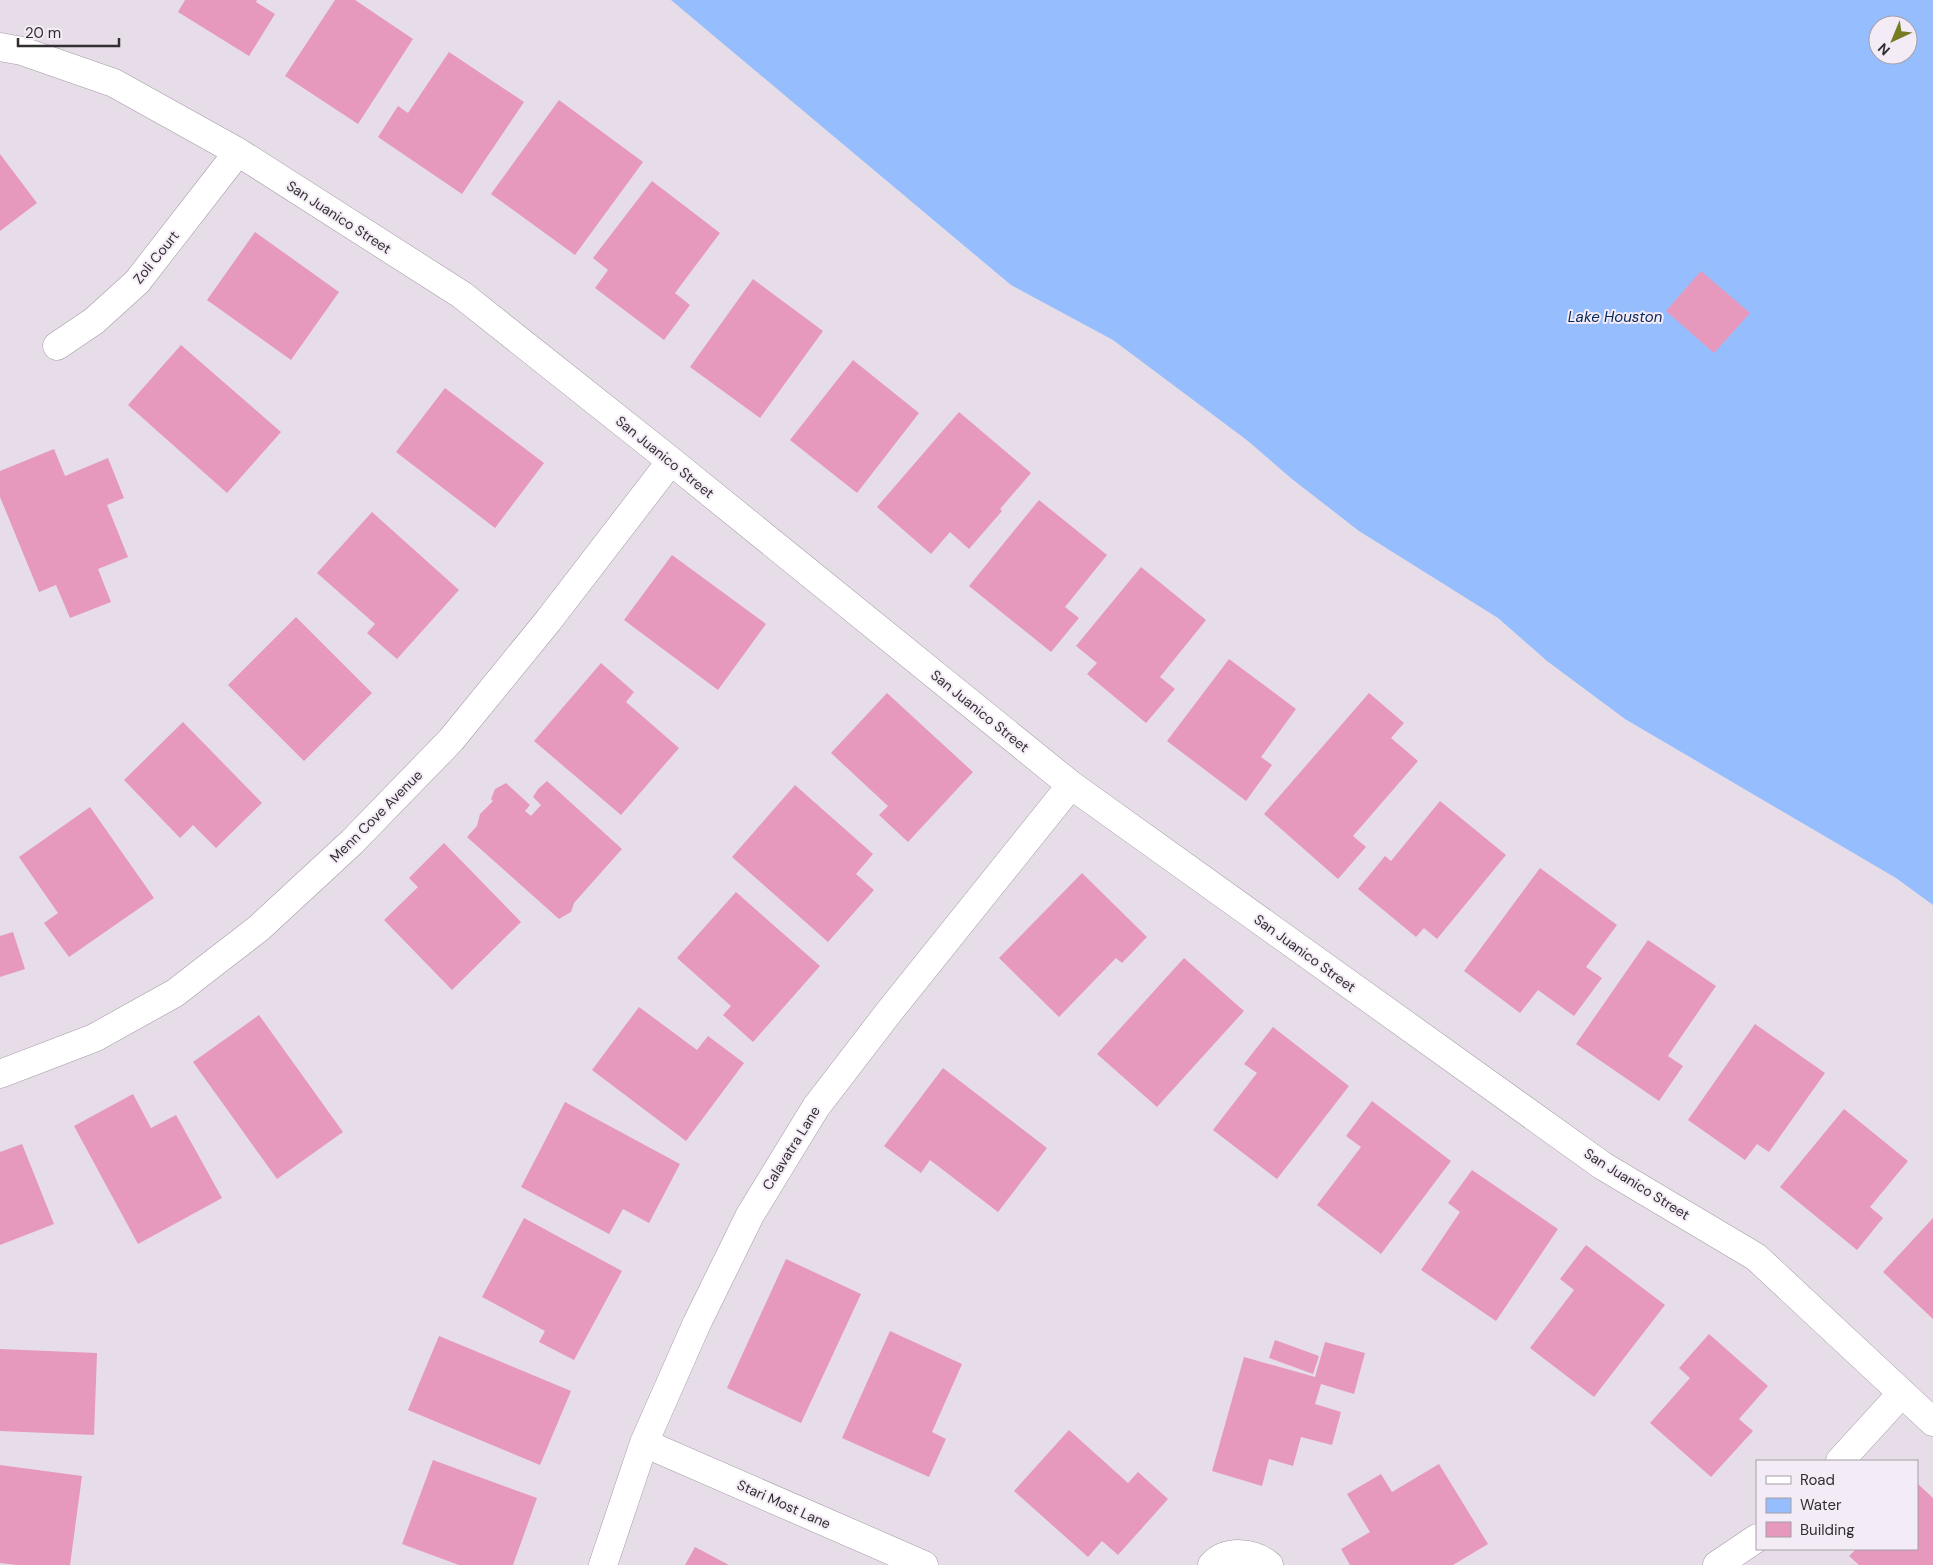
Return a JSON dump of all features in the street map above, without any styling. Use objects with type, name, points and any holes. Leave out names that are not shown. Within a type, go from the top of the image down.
[{"type":"street","name":"San Juanico Street","points":[[0,47],[22,51],[114,83],[238,152],[462,295],[671,461],[1071,785],[1603,1166],[1756,1257],[1933,1422]]},
{"type":"street","name":"Zoli Court","points":[[57,346],[94,321],[137,282],[238,152]]},
{"type":"street","name":"Menn Cove Avenue","points":[[0,1074],[94,1038],[175,993],[259,928],[352,842],[451,740],[548,621],[671,461]]},
{"type":"street","name":"Calavatra Lane","points":[[603,1565],[644,1443],[697,1323],[750,1215],[816,1107],[888,1012],[1071,785]]},
{"type":"street","points":[[1841,1460],[1902,1393]]},
{"type":"street","name":"Stari Most Lane","points":[[644,1443],[924,1565]]},
{"type":"street","points":[[1717,1565],[1756,1539]]},
{"type":"street","points":[[1212,1565],[1216,1561],[1233,1554],[1251,1555],[1269,1565]]},
{"type":"water","name":"Lake Houston","points":[[671,0],[1933,0],[1933,905],[1896,878],[1625,719],[1547,661],[1498,618],[1359,531],[1292,479],[1248,441],[1113,340],[1011,285]]},
{"type":"building","points":[[185,0],[257,0],[256,2],[275,14],[249,56],[178,12]]},
{"type":"building","points":[[335,0],[355,0],[413,39],[358,124],[285,76]]},
{"type":"building","points":[[449,52],[524,102],[462,194],[378,137],[398,106],[408,113]]},
{"type":"building","points":[[559,100],[643,162],[575,255],[491,194]]},
{"type":"building","points":[[0,154],[37,203],[0,231]]},
{"type":"building","points":[[652,181],[720,233],[675,293],[690,305],[664,340],[595,288],[608,270],[593,258]]},
{"type":"building","points":[[255,232],[339,292],[291,360],[207,300]]},
{"type":"building","points":[[1701,271],[1750,313],[1714,353],[1666,311]]},
{"type":"building","points":[[753,279],[823,331],[760,418],[690,367]]},
{"type":"building","points":[[181,345],[281,432],[227,493],[128,405]]},
{"type":"building","points":[[853,360],[919,413],[857,493],[790,440]]},
{"type":"building","points":[[445,388],[544,463],[495,528],[396,452]]},
{"type":"building","points":[[959,412],[1031,473],[1000,509],[1002,511],[969,549],[950,532],[931,554],[877,507]]},
{"type":"building","points":[[54,449],[65,476],[108,458],[124,498],[107,505],[128,557],[98,569],[111,602],[70,618],[56,585],[39,592],[0,497],[0,471]]},
{"type":"building","points":[[1039,500],[1107,555],[1065,607],[1079,618],[1051,652],[969,586]]},
{"type":"building","points":[[372,512],[459,590],[397,659],[367,633],[375,624],[317,573]]},
{"type":"building","points":[[672,555],[766,624],[718,690],[624,620]]},
{"type":"building","points":[[1141,567],[1206,620],[1160,677],[1175,689],[1146,723],[1087,674],[1097,663],[1076,646]]},
{"type":"building","points":[[296,617],[372,693],[304,761],[228,685]]},
{"type":"building","points":[[1229,659],[1296,709],[1261,757],[1272,765],[1246,801],[1167,741]]},
{"type":"building","points":[[601,663],[634,692],[626,702],[679,748],[621,815],[534,741]]},
{"type":"building","points":[[887,693],[973,772],[908,842],[879,815],[888,806],[831,753]]},
{"type":"building","points":[[1369,693],[1404,723],[1391,738],[1418,761],[1353,836],[1366,847],[1338,879],[1264,814]]},
{"type":"building","points":[[183,722],[262,803],[216,848],[193,825],[180,838],[124,780]]},
{"type":"building","points":[[547,781],[622,849],[574,903],[571,912],[559,919],[467,837],[477,826],[480,814],[493,801],[491,799],[495,789],[506,783],[530,805],[525,811],[531,816],[541,805],[533,797],[538,789]]},
{"type":"building","points":[[795,785],[873,854],[856,874],[874,890],[828,942],[732,857]]},
{"type":"building","points":[[1440,801],[1506,855],[1437,939],[1424,928],[1416,937],[1358,889],[1385,856],[1391,861]]},
{"type":"building","points":[[90,807],[154,898],[69,957],[44,923],[58,913],[19,857]]},
{"type":"building","points":[[444,843],[521,922],[452,990],[384,920],[418,887],[409,878]]},
{"type":"building","points":[[1540,868],[1617,925],[1586,967],[1602,978],[1574,1016],[1538,990],[1520,1013],[1464,971]]},
{"type":"building","points":[[1082,873],[1147,937],[1122,963],[1116,958],[1059,1017],[999,958]]},
{"type":"building","points":[[736,892],[820,966],[753,1042],[723,1015],[731,1006],[677,958]]},
{"type":"building","points":[[13,932],[25,969],[0,977],[0,936]]},
{"type":"building","points":[[1648,940],[1716,986],[1668,1056],[1683,1066],[1659,1101],[1576,1044]]},
{"type":"building","points":[[1184,958],[1244,1011],[1157,1107],[1097,1054]]},
{"type":"building","points":[[639,1007],[697,1050],[708,1036],[744,1063],[686,1141],[592,1070]]},
{"type":"building","points":[[259,1015],[343,1132],[277,1179],[193,1062]]},
{"type":"building","points":[[1755,1024],[1825,1073],[1769,1152],[1757,1144],[1745,1160],[1688,1120]]},
{"type":"building","points":[[1273,1027],[1349,1086],[1277,1179],[1213,1130],[1257,1073],[1244,1064]]},
{"type":"building","points":[[943,1068],[1047,1148],[998,1212],[930,1160],[921,1173],[884,1146]]},
{"type":"building","points":[[133,1094],[151,1128],[176,1115],[222,1198],[138,1244],[74,1126]]},
{"type":"building","points":[[1372,1101],[1451,1161],[1381,1254],[1317,1205],[1361,1147],[1346,1136]]},
{"type":"building","points":[[565,1102],[680,1164],[649,1223],[623,1209],[609,1234],[521,1187]]},
{"type":"building","points":[[1844,1109],[1908,1161],[1870,1207],[1883,1218],[1857,1250],[1780,1187]]},
{"type":"building","points":[[22,1144],[54,1224],[0,1245],[0,1152]]},
{"type":"building","points":[[1472,1170],[1558,1229],[1496,1321],[1421,1270],[1460,1212],[1448,1203]]},
{"type":"building","points":[[524,1218],[622,1271],[574,1360],[539,1342],[545,1331],[482,1297]]},
{"type":"building","points":[[1933,1218],[1933,1319],[1883,1272]]},
{"type":"building","points":[[1586,1245],[1665,1305],[1594,1397],[1530,1348],[1574,1290],[1560,1279]]},
{"type":"building","points":[[786,1259],[861,1294],[801,1423],[727,1388]]},
{"type":"building","points":[[890,1331],[962,1364],[932,1432],[946,1439],[929,1477],[842,1438]]},
{"type":"building","points":[[1709,1334],[1768,1386],[1739,1419],[1753,1431],[1711,1477],[1650,1423],[1690,1378],[1679,1368]]},
{"type":"building","points":[[439,1336],[571,1391],[540,1465],[408,1410]]},
{"type":"building","points":[[1275,1340],[1319,1356],[1313,1374],[1269,1358]]},
{"type":"building","points":[[1325,1342],[1365,1353],[1354,1394],[1321,1384],[1315,1404],[1341,1412],[1332,1445],[1301,1437],[1293,1466],[1269,1459],[1262,1486],[1212,1471],[1244,1357],[1315,1377]]},
{"type":"building","points":[[0,1349],[97,1353],[94,1435],[0,1431]]},
{"type":"building","points":[[1069,1430],[1128,1483],[1138,1472],[1168,1499],[1118,1555],[1102,1541],[1088,1557],[1014,1491]]},
{"type":"building","points":[[433,1460],[537,1498],[513,1565],[459,1565],[402,1544]]},
{"type":"building","points":[[1439,1464],[1488,1544],[1453,1565],[1350,1565],[1341,1549],[1370,1532],[1347,1494],[1381,1474],[1392,1492]]},
{"type":"building","points":[[0,1465],[82,1476],[70,1565],[17,1565],[0,1563]]},
{"type":"building","points":[[1918,1484],[1933,1498],[1933,1565],[1859,1565],[1849,1556],[1855,1550],[1918,1550]]},
{"type":"building","points":[[695,1547],[729,1565],[685,1565]]}]
